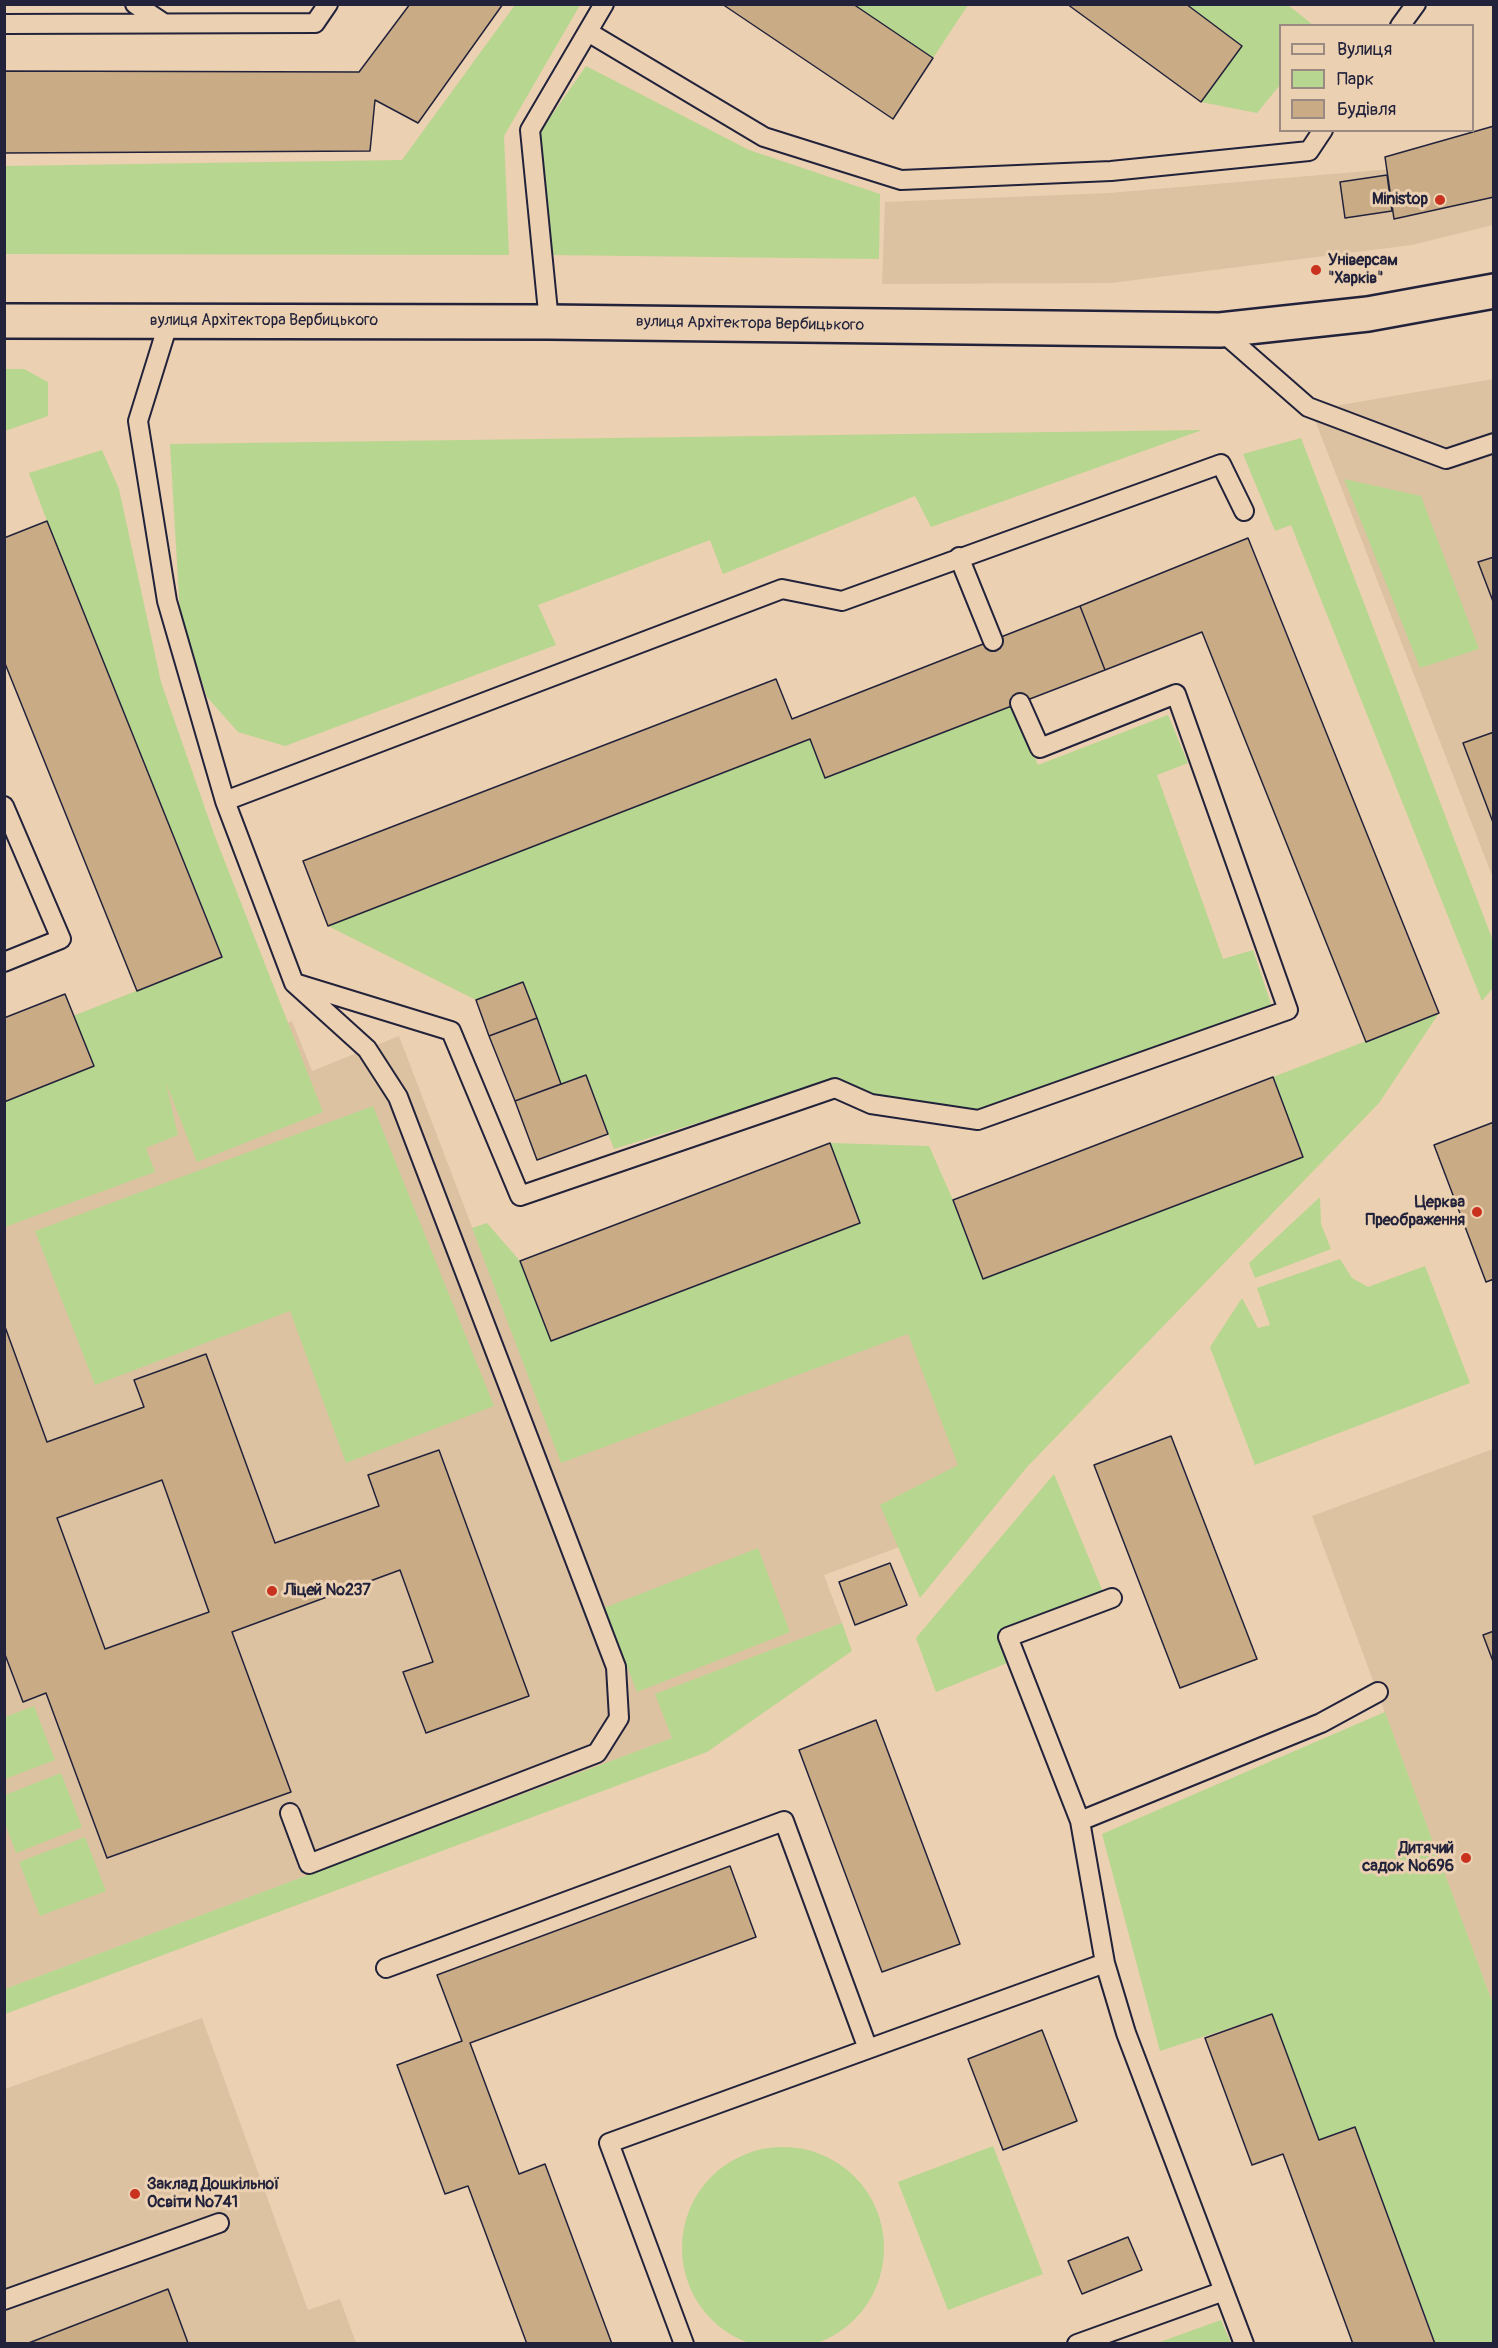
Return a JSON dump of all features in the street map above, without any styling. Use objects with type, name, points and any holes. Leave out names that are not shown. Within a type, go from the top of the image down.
[{"type":"street","name":"вулиця Архітектора Вербицького","points":[[4,321],[549,322],[1220,330],[1368,314],[1494,291]]},
{"type":"lane","points":[[135,4],[162,22]]},
{"type":"lane","points":[[4,24],[315,22],[328,4]]},
{"type":"lane","points":[[549,322],[530,130],[604,4]]},
{"type":"lane","points":[[1401,24],[1416,4]]},
{"type":"lane","points":[[588,32],[765,137],[901,180],[1111,171],[1309,151],[1322,132]]},
{"type":"lane","points":[[169,321],[138,421],[168,601],[225,801],[294,983],[367,1049],[398,1097],[616,1667],[619,1718],[597,1753],[309,1864],[290,1813]]},
{"type":"lane","points":[[1220,330],[1308,408],[1446,459],[1494,443]]},
{"type":"lane","points":[[225,801],[783,588],[842,601],[1221,464],[1244,511]]},
{"type":"lane","points":[[959,557],[993,641]]},
{"type":"lane","points":[[294,983],[451,1031],[520,1196],[835,1088],[871,1104],[978,1120],[1288,1010],[1176,694],[1040,748],[1020,703]]},
{"type":"lane","points":[[4,806],[61,939],[4,962]]},
{"type":"lane","points":[[1112,1598],[1008,1637],[1080,1821],[1105,1963],[1126,2033],[1244,2343]]},
{"type":"lane","points":[[1080,1821],[1321,1723],[1378,1692]]},
{"type":"lane","points":[[386,1968],[784,1821],[868,2049]]},
{"type":"lane","points":[[684,2343],[609,2143],[1105,1963]]},
{"type":"lane","points":[[4,2300],[219,2223]]},
{"type":"lane","points":[[1077,2343],[1224,2291]]},
{"type":"shaded area","points":[[1493,133],[1493,225],[1412,245],[1111,283],[882,284],[885,202],[1109,193],[1438,165]]},
{"type":"shaded area","points":[[1493,379],[1493,878],[1311,410]]},
{"type":"shaded area","points":[[292,1021],[312,1071],[399,1036],[562,1462],[926,1325],[979,1465],[921,1539],[824,1575],[842,1623],[656,1694],[672,1738],[5,1989],[5,1205],[155,1077]]},
{"type":"shaded area","name":"Дитячий садок №696","points":[[1493,1449],[1493,2004],[1312,1516]]},
{"type":"shaded area","name":"Заклад Дошкільної Освіти №741","points":[[202,2018],[308,2310],[340,2299],[356,2343],[5,2344],[5,2089]]},
{"type":"green space","points":[[515,5],[580,5],[504,136],[509,255],[5,254],[5,166],[402,160]]},
{"type":"green space","points":[[853,5],[968,5],[933,58]]},
{"type":"green space","points":[[1186,5],[1288,5],[1312,24],[1279,24],[1279,86],[1257,113],[1201,102],[1242,46]]},
{"type":"green space","points":[[586,66],[749,150],[880,194],[879,259],[550,255],[540,132]]},
{"type":"green space","points":[[5,369],[24,369],[48,382],[48,416],[5,431]]},
{"type":"green space","points":[[1202,430],[931,527],[915,496],[723,574],[710,540],[538,605],[556,645],[285,746],[238,732],[207,697],[180,614],[170,444]]},
{"type":"green space","points":[[1301,438],[1493,941],[1493,988],[1482,1001],[1291,525],[1275,531],[1243,454]]},
{"type":"green space","points":[[102,450],[119,489],[161,682],[214,834],[323,1112],[197,1162],[166,1083],[178,1135],[146,1148],[155,1172],[5,1227],[5,1102],[94,1066],[73,1016],[222,957],[29,473]]},
{"type":"green space","points":[[1344,479],[1421,496],[1479,649],[1420,668]]},
{"type":"green space","points":[[1013,705],[1038,765],[1168,715],[1188,763],[1157,775],[1223,959],[1253,950],[1272,1007],[976,1111],[868,1093],[837,1079],[614,1149],[586,1075],[561,1084],[523,982],[476,1000],[328,926],[810,739],[826,778]]},
{"type":"green space","points":[[1439,1013],[1379,1103],[1027,1467],[920,1598],[880,1505],[958,1465],[908,1334],[561,1463],[472,1228],[487,1223],[520,1261],[551,1341],[860,1223],[830,1143],[929,1146],[983,1278],[1273,1077]]},
{"type":"green space","points":[[373,1106],[494,1406],[346,1463],[290,1311],[95,1385],[35,1231]]},
{"type":"green space","points":[[1320,1197],[1321,1224],[1331,1249],[1255,1278],[1249,1263]]},
{"type":"green space","points":[[1340,1259],[1352,1278],[1368,1287],[1425,1266],[1470,1383],[1255,1465],[1210,1347],[1242,1298],[1258,1328],[1270,1325],[1257,1288]]},
{"type":"green space","points":[[1054,1474],[1103,1592],[1000,1634],[1007,1663],[936,1692],[916,1638]]},
{"type":"green space","points":[[758,1548],[790,1632],[637,1692],[604,1608]]},
{"type":"green space","points":[[842,1623],[852,1651],[707,1752],[5,2014],[5,1989],[672,1738],[655,1694]]},
{"type":"green space","points":[[34,1706],[55,1760],[5,1779],[5,1717]]},
{"type":"green space","points":[[1385,1712],[1493,2004],[1493,2343],[1435,2343],[1355,2127],[1319,2140],[1272,2014],[1160,2051],[1102,1834]]},
{"type":"green space","points":[[61,1773],[82,1827],[16,1853],[5,1823],[5,1795]]},
{"type":"green space","points":[[85,1837],[106,1891],[40,1916],[19,1862]]},
{"type":"green space","points":[[993,2146],[1043,2274],[948,2310],[898,2182]]},
{"type":"green space","points":[[773,2147],[793,2147],[822,2154],[855,2176],[877,2209],[884,2248],[877,2287],[855,2320],[822,2342],[793,2349],[773,2349],[744,2342],[711,2320],[689,2287],[682,2258],[682,2238],[689,2209],[711,2176],[744,2154]]},
{"type":"green space","points":[[1221,2320],[1231,2343],[1157,2343]]},
{"type":"building","points":[[410,4],[503,4],[418,123],[375,100],[370,151],[4,153],[4,71],[359,72]]},
{"type":"building","points":[[722,4],[853,4],[933,58],[893,119]]},
{"type":"building","points":[[1067,4],[1186,4],[1242,46],[1201,102]]},
{"type":"building","points":[[1494,126],[1494,197],[1394,219],[1385,157]]},
{"type":"building","points":[[1387,175],[1392,211],[1345,218],[1340,182]]},
{"type":"building","points":[[47,521],[222,957],[137,991],[4,661],[4,538]]},
{"type":"building","points":[[1248,538],[1439,1013],[1366,1042],[1202,632],[1105,670],[1080,606]]},
{"type":"building","points":[[1494,557],[1494,604],[1478,562]]},
{"type":"building","points":[[1080,606],[1105,670],[825,778],[810,739],[328,926],[303,861],[776,679],[792,719]]},
{"type":"building","points":[[1494,732],[1494,825],[1463,743]]},
{"type":"building","points":[[523,982],[537,1018],[489,1036],[476,1000]]},
{"type":"building","points":[[65,994],[94,1066],[4,1102],[4,1018]]},
{"type":"building","points":[[537,1018],[561,1084],[515,1101],[489,1036]]},
{"type":"building","points":[[586,1075],[608,1134],[537,1160],[515,1101]]},
{"type":"building","points":[[1273,1077],[1303,1157],[983,1279],[953,1200]]},
{"type":"building","name":"Церква Преображення","points":[[1494,1122],[1494,1279],[1486,1282],[1434,1145]]},
{"type":"building","points":[[830,1143],[860,1223],[551,1341],[520,1261]]},
{"type":"building","name":"Ліцей №237","points":[[4,1324],[47,1442],[144,1407],[134,1380],[206,1354],[275,1543],[379,1506],[368,1475],[439,1450],[529,1696],[426,1733],[403,1672],[433,1662],[400,1570],[232,1632],[291,1792],[107,1858],[46,1693],[23,1702],[4,1652]],"holes":[[[162,1480],[209,1612],[105,1649],[57,1518]]]},
{"type":"building","points":[[1171,1436],[1257,1659],[1180,1688],[1094,1465]]},
{"type":"building","points":[[890,1563],[907,1605],[855,1625],[839,1582]]},
{"type":"building","points":[[1494,1631],[1494,1664],[1483,1635]]},
{"type":"building","points":[[876,1720],[960,1944],[882,1972],[799,1750]]},
{"type":"building","points":[[730,1866],[756,1937],[470,2043],[519,2174],[545,2164],[612,2344],[527,2344],[468,2186],[445,2194],[397,2065],[462,2041],[437,1975]]},
{"type":"building","points":[[1272,2014],[1319,2140],[1355,2127],[1435,2344],[1353,2344],[1283,2154],[1252,2165],[1205,2038]]},
{"type":"building","points":[[1042,2030],[1077,2121],[1003,2150],[968,2059]]},
{"type":"building","points":[[1128,2237],[1142,2270],[1082,2294],[1068,2261]]},
{"type":"building","points":[[168,2289],[188,2343],[26,2344]]},
{"type":"place","name":"Ministop","points":[[1440,200]]},
{"type":"place","name":"Універсам \"Харків\"","points":[[1316,270]]},
{"type":"place","name":"Церква Преображення","points":[[1477,1212]]},
{"type":"place","name":"Ліцей №237","points":[[272,1591]]},
{"type":"place","name":"Дитячий садок №696","points":[[1466,1858]]},
{"type":"place","name":"Заклад Дошкільної Освіти №741","points":[[135,2194]]}]
